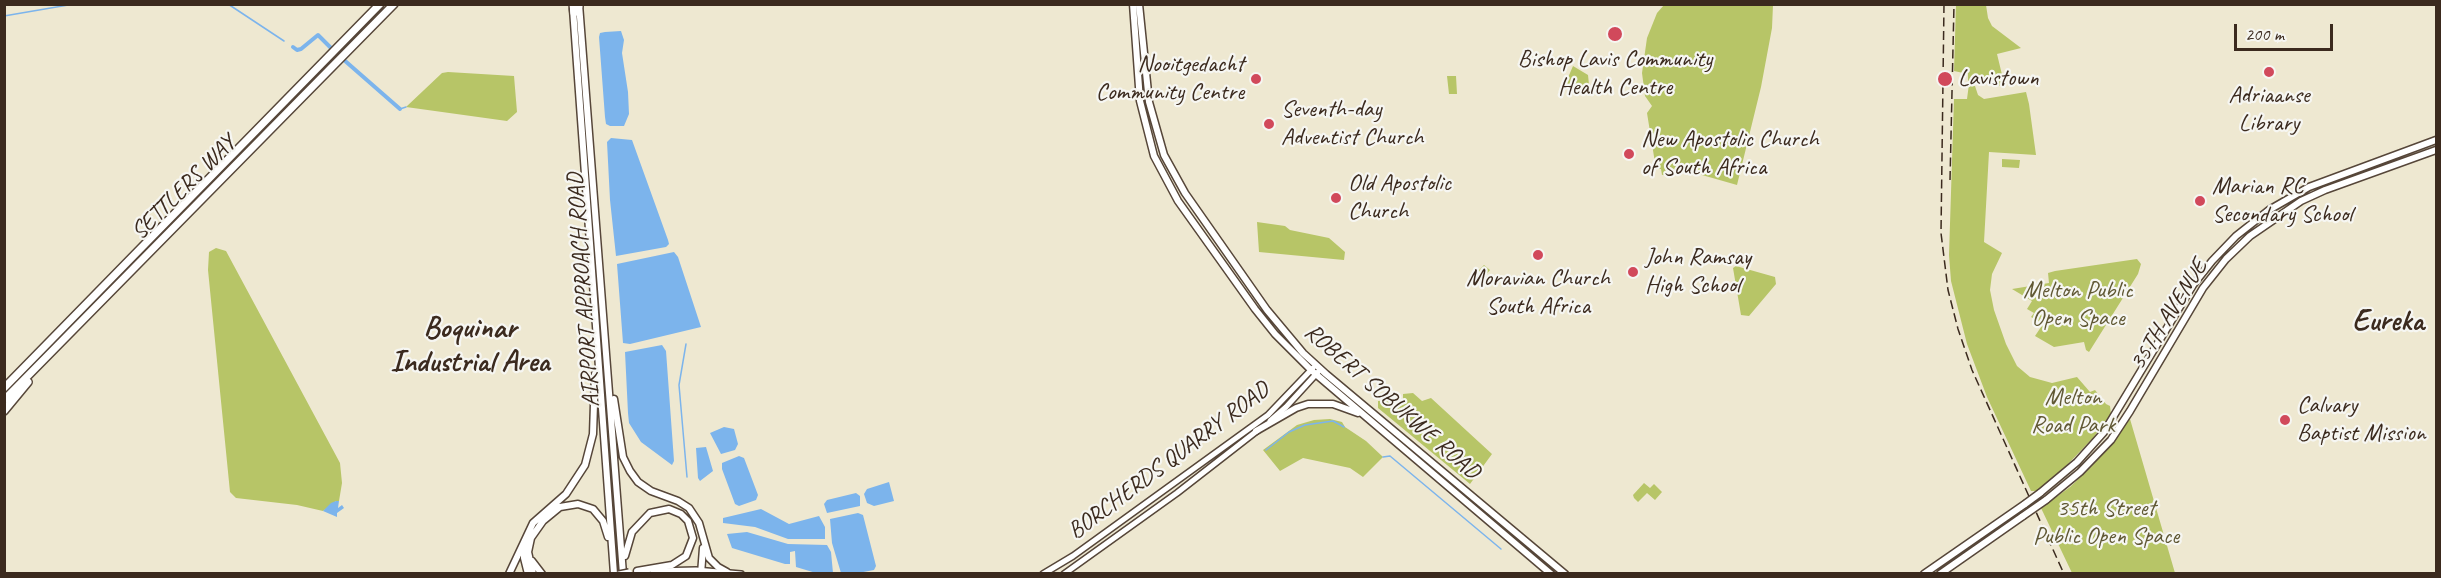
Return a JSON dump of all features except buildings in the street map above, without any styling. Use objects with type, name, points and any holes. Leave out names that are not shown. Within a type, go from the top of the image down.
[{"type":"highway","name":"SETTLERS WAY","points":[[4,388],[380,4]]},
{"type":"highway","name":"SETTLERS WAY","points":[[4,400],[394,4]]},
{"type":"highway","points":[[4,411],[40,369],[44,358]]},
{"type":"highway","points":[[4,382],[20,371]]},
{"type":"main road","name":"ROBERT SOBUKWE ROAD","points":[[1133,4],[1140,101],[1148,140],[1158,165],[1178,201],[1256,309],[1275,334],[1565,573]]},
{"type":"main road","name":"ROBERT SOBUKWE ROAD","points":[[1139,4],[1149,102],[1158,140],[1171,171],[1267,310],[1316,369],[1361,414],[1551,573]]},
{"type":"main road","name":"AIRPORT APPROACH ROAD","points":[[576,6],[593,298],[620,572]]},
{"type":"main road","name":"AIRPORT APPROACH ROAD","points":[[576,6],[607,357],[620,572]]},
{"type":"main road","name":"35TH AVENUE","points":[[1924,573],[2025,504],[2077,462],[2104,432],[2193,285],[2236,236],[2276,205],[2309,187],[2436,140]]},
{"type":"main road","name":"35TH AVENUE","points":[[1940,573],[2046,500],[2080,472],[2110,440],[2130,411],[2203,288],[2250,236],[2301,201],[2325,190],[2436,150]]},
{"type":"main road","points":[[509,573],[528,530],[572,487],[588,457],[595,407],[593,298]]},
{"type":"main road","points":[[607,357],[623,457],[627,466],[635,478],[648,489],[689,508],[699,522],[710,559],[727,572]]},
{"type":"main road","name":"BORCHERDS QUARRY ROAD","points":[[1064,573],[1177,493],[1286,407],[1316,369]]},
{"type":"main road","name":"BORCHERDS QUARRY ROAD","points":[[1043,573],[1073,556],[1268,415],[1316,369]]},
{"type":"main road","points":[[1256,431],[1296,408],[1308,404],[1333,404],[1361,414]]},
{"type":"main road","points":[[533,573],[528,546],[538,526],[563,506],[578,504],[599,514],[620,572]]},
{"type":"main road","points":[[620,572],[628,540],[641,519],[662,509],[671,509],[682,515],[689,523],[693,533],[688,553],[676,564],[637,571]]},
{"type":"main road","points":[[538,526],[532,539],[530,552],[533,562],[542,573]]},
{"type":"main road","points":[[528,530],[524,549],[528,573]]},
{"type":"main road","points":[[701,572],[703,539]]},
{"type":"main road","points":[[620,572],[741,573]]},
{"type":"green space","points":[[1664,5],[1773,5],[1772,28],[1761,87],[1737,185],[1688,171],[1662,175],[1661,169],[1656,169],[1647,113],[1652,106],[1645,96],[1642,73],[1647,38],[1657,13]]},
{"type":"green space","points":[[1956,5],[1986,5],[1992,26],[2021,48],[1997,54],[2005,87],[1987,82],[1968,81],[1968,74],[1954,71]]},
{"type":"green space","points":[[1573,66],[1588,75],[1590,94],[1564,87]]},
{"type":"green space","points":[[442,73],[514,76],[517,112],[507,121],[406,107]]},
{"type":"green space","points":[[1447,76],[1456,76],[1457,94],[1449,94]]},
{"type":"green space","name":"Melton Road Park","points":[[1969,84],[1975,86],[1978,95],[1984,99],[2026,92],[2029,104],[2036,155],[1989,152],[1984,242],[2002,253],[1992,274],[1990,290],[1994,310],[2006,344],[2017,366],[2030,377],[2052,383],[2077,377],[2090,392],[2095,390],[2110,406],[2111,414],[2093,438],[2037,491],[2031,491],[1987,397],[1967,344],[1951,281],[1949,255],[1954,99],[1967,99]]},
{"type":"green space","points":[[2002,159],[2020,160],[2019,168],[2002,167]]},
{"type":"green space","points":[[1257,222],[1285,226],[1290,230],[1329,238],[1345,252],[1344,260],[1259,252]]},
{"type":"green space","points":[[216,248],[226,251],[340,463],[342,483],[339,501],[323,511],[297,505],[236,498],[230,492],[208,270],[209,252]]},
{"type":"green space","name":"Melton Public Open Space","points":[[2137,259],[2141,264],[2138,274],[2089,352],[2084,342],[2054,347],[2035,336],[2043,324],[2031,317],[2034,313],[2027,309],[2032,301],[2012,289],[2049,283],[2048,273],[2055,271]]},
{"type":"green space","points":[[1484,265],[1490,270],[1479,283],[1472,277]]},
{"type":"green space","points":[[1736,266],[1775,277],[1776,284],[1749,316],[1741,315],[1733,268]]},
{"type":"green space","points":[[1413,393],[1422,401],[1431,398],[1492,454],[1470,484],[1378,408],[1378,401],[1403,400],[1403,394]]},
{"type":"green space","points":[[1330,419],[1342,422],[1345,427],[1366,441],[1383,457],[1363,477],[1350,468],[1303,458],[1280,471],[1263,450],[1297,425],[1314,420]]},
{"type":"green space","name":"35th Street Public Open Space","points":[[2130,419],[2175,573],[2072,573],[2041,508],[2070,487],[2092,466]]},
{"type":"green space","points":[[1644,483],[1650,488],[1654,484],[1662,492],[1655,500],[1647,493],[1638,502],[1634,498],[1633,495]]},
{"type":"water","points":[[621,31],[624,40],[622,53],[629,114],[624,126],[610,126],[606,124],[605,117],[599,37],[600,33]]},
{"type":"water","points":[[611,138],[632,140],[668,240],[669,244],[666,247],[616,256],[607,142]]},
{"type":"water","points":[[674,252],[678,257],[701,327],[630,344],[623,343],[617,264]]},
{"type":"water","points":[[662,345],[666,351],[674,461],[672,465],[641,442],[629,423],[628,413],[625,352]]},
{"type":"water","points":[[724,427],[734,429],[738,444],[735,450],[721,454],[710,433]]},
{"type":"water","points":[[706,447],[713,471],[700,481],[696,448]]},
{"type":"water","points":[[739,456],[744,458],[758,495],[756,500],[739,506],[735,504],[722,469],[722,463]]},
{"type":"water","points":[[889,482],[894,501],[874,506],[867,503],[864,494],[867,489]]},
{"type":"water","points":[[856,493],[860,496],[860,506],[827,513],[824,504],[827,500]]},
{"type":"water","points":[[339,501],[338,508],[342,505],[344,508],[337,513],[337,517],[323,511],[331,503]]},
{"type":"water","points":[[761,509],[789,524],[819,516],[825,527],[825,539],[788,539],[755,527],[723,523],[723,518]]},
{"type":"water","points":[[858,513],[863,515],[876,566],[874,570],[841,573],[832,543],[830,519]]},
{"type":"water","points":[[747,532],[788,544],[827,545],[831,552],[833,573],[816,573],[796,567],[795,551],[790,552],[790,564],[785,564],[732,548],[727,534]]},
{"type":"waterway","points":[[4,16],[74,4]]},
{"type":"waterway","points":[[228,4],[284,41]]},
{"type":"waterway","points":[[293,47],[297,50],[301,49],[318,35],[332,49]]},
{"type":"waterway","points":[[344,60],[400,109]]},
{"type":"waterway","points":[[400,109],[406,107]]},
{"type":"waterway","points":[[686,344],[679,385],[687,477]]},
{"type":"waterway","points":[[1266,450],[1289,432],[1305,425],[1333,421],[1344,427]]},
{"type":"waterway","points":[[1383,457],[1390,456],[1501,549]]},
{"type":"railway","points":[[1944,4],[1941,233],[1948,290],[1972,370],[2064,574]]},
{"type":"railway","points":[[1950,180],[1954,4]]},
{"type":"place","name":"Bishop Lavis Community Health Centre","points":[[1615,34]]},
{"type":"place","name":"Adriaanse Library","points":[[2269,72]]},
{"type":"place","name":"Nooitgedacht Community Centre","points":[[1256,79]]},
{"type":"place","name":"Lavistown","points":[[1945,79]]},
{"type":"place","name":"Seventh-day Adventist Church","points":[[1269,124]]},
{"type":"place","name":"New Apostolic Church of South Africa","points":[[1629,154]]},
{"type":"place","name":"Old Apostolic Church","points":[[1336,198]]},
{"type":"place","name":"Marian RC Secondary School","points":[[2200,201]]},
{"type":"place","name":"Moravian Church South Africa","points":[[1538,255]]},
{"type":"place","name":"John Ramsay High School","points":[[1633,272]]},
{"type":"place","name":"Calvary Baptist Mission","points":[[2285,420]]},
{"type":"district","name":"Eureka","points":[[2388,322]]},
{"type":"district","name":"Boquinar Industrial Area","points":[[470,346]]}]
